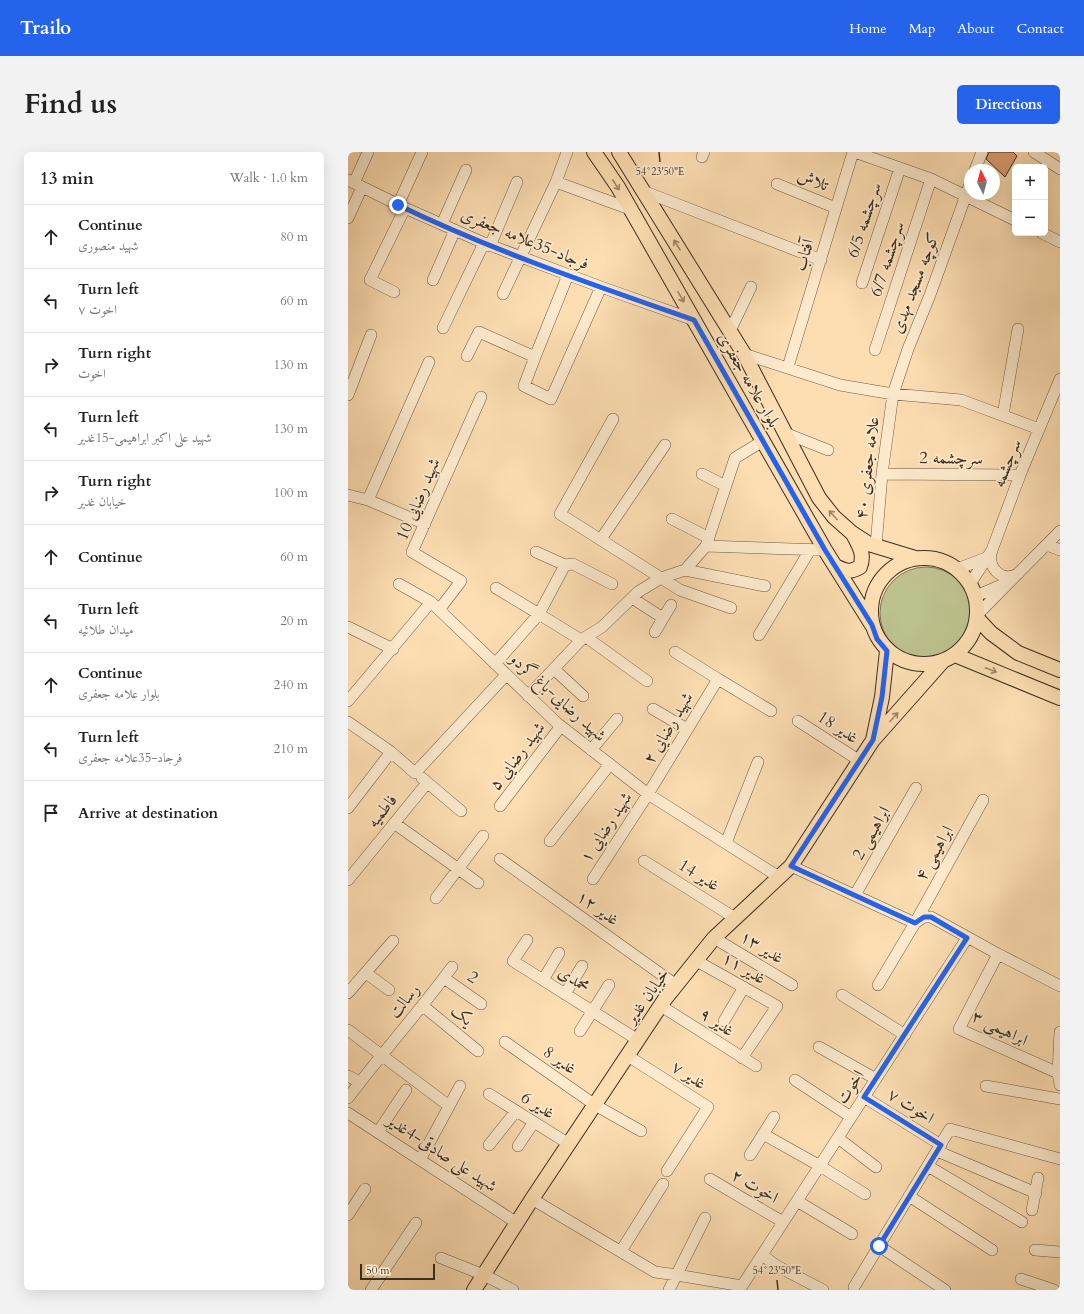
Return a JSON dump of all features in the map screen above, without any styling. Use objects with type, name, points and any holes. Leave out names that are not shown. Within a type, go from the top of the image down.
[{"type":"main road","name":"بلوار علامه جعفری","points":[[594,152],[618,187],[825,550],[872,625]]},
{"type":"main road","name":"بلوار علامه جعفری","points":[[619,152],[744,354],[819,498],[834,517],[852,533],[869,544],[916,558]]},
{"type":"main road","points":[[835,566],[847,572],[854,571],[860,567],[863,561],[861,550],[852,533]]},
{"type":"main road","points":[[1060,670],[1018,653],[991,633],[978,616],[973,590],[957,569],[944,562],[930,558],[916,558],[894,566],[878,582],[870,603],[872,625],[877,639],[887,651],[904,661],[923,665],[949,658],[1060,698]]},
{"type":"main road","points":[[873,740],[949,658],[966,645],[973,632],[978,616]]},
{"type":"main road","points":[[873,740],[882,697],[887,651]]},
{"type":"main road","name":"خیابان غدیر","points":[[474,1290],[532,1199],[676,985],[714,938],[791,866],[873,740]]},
{"type":"street","points":[[348,218],[355,183],[368,152]]},
{"type":"street","points":[[394,292],[370,280],[402,206],[422,152]]},
{"type":"street","points":[[503,294],[519,256],[556,182],[567,152]]},
{"type":"street","points":[[854,152],[931,179],[964,194]]},
{"type":"street","name":"آفتاب","points":[[788,367],[854,152]]},
{"type":"street","points":[[977,164],[982,152]]},
{"type":"street","points":[[1034,152],[1060,169]]},
{"type":"street","name":"سرچشمه 6/5","points":[[862,283],[900,168]]},
{"type":"street","points":[[442,224],[466,170]]},
{"type":"street","name":"سرچشمه 6/7","points":[[875,350],[931,179]]},
{"type":"street","points":[[444,328],[517,182]]},
{"type":"street","points":[[556,182],[630,209]]},
{"type":"street","name":"فرجاد-35علامه جعفری","points":[[355,183],[487,244],[600,287],[694,320]]},
{"type":"street","name":"تلاش","points":[[776,184],[836,208]]},
{"type":"street","points":[[643,191],[821,260]]},
{"type":"street","name":"کوچه مسجد مهدی","points":[[893,394],[908,349],[930,295],[964,200]]},
{"type":"street","points":[[976,200],[1012,218]]},
{"type":"street","points":[[433,280],[455,230]]},
{"type":"street","points":[[1048,236],[1060,242]]},
{"type":"street","points":[[568,275],[524,386],[551,398],[600,287]]},
{"type":"street","points":[[730,331],[751,287]]},
{"type":"street","points":[[1003,415],[1018,329]]},
{"type":"street","points":[[467,356],[479,332],[535,357]]},
{"type":"street","points":[[348,394],[371,335]]},
{"type":"street","points":[[744,354],[840,385],[893,394],[961,400],[1039,429]]},
{"type":"street","points":[[368,500],[429,362]]},
{"type":"street","name":"سرچشمه","points":[[989,554],[1060,379]]},
{"type":"street","name":"علامه جعفری ۴۰","points":[[876,546],[882,474],[893,394]]},
{"type":"street","name":"شهید رضایی 10","points":[[435,606],[461,581],[412,552],[481,397]]},
{"type":"street","points":[[1048,408],[1060,406]]},
{"type":"street","points":[[613,419],[560,514],[680,590],[731,608]]},
{"type":"street","points":[[785,433],[828,450]]},
{"type":"street","points":[[685,570],[707,542],[735,458],[763,441]]},
{"type":"street","points":[[601,539],[665,445]]},
{"type":"street","points":[[702,474],[726,486]]},
{"type":"street","name":"سرچشمه 2","points":[[882,474],[1020,475]]},
{"type":"street","points":[[348,495],[368,500],[425,524]]},
{"type":"street","points":[[672,518],[707,542],[825,550]]},
{"type":"street","points":[[978,616],[1060,531]]},
{"type":"street","points":[[1047,545],[1060,550]]},
{"type":"street","points":[[759,635],[810,550]]},
{"type":"street","points":[[536,552],[565,566],[573,564],[612,584]]},
{"type":"street","points":[[957,569],[989,554]]},
{"type":"street","points":[[989,554],[990,562],[993,568],[1004,576],[1017,574],[1022,570]]},
{"type":"street","points":[[973,590],[989,554]]},
{"type":"street","points":[[495,664],[539,614],[565,566]]},
{"type":"street","points":[[528,696],[584,639],[602,627],[638,592],[661,578],[685,570],[765,586]]},
{"type":"street","points":[[973,590],[1012,580]]},
{"type":"street","name":"شهید رضایی-باغ گردو","points":[[399,584],[435,606],[561,726],[648,794],[779,877]]},
{"type":"street","points":[[496,588],[584,639],[647,681]]},
{"type":"street","points":[[632,598],[663,618]]},
{"type":"street","points":[[654,632],[671,605]]},
{"type":"street","points":[[348,701],[393,648],[435,606]]},
{"type":"street","points":[[348,627],[393,648]]},
{"type":"street","points":[[675,652],[771,711]]},
{"type":"street","points":[[554,669],[583,696]]},
{"type":"street","points":[[415,773],[506,675]]},
{"type":"street","name":"شهید رضایی ۲","points":[[648,794],[718,679]]},
{"type":"street","points":[[653,708],[687,729]]},
{"type":"street","points":[[591,750],[617,719]]},
{"type":"street","points":[[348,722],[391,752],[461,811]]},
{"type":"street","name":"غدیر 18","points":[[798,722],[860,761]]},
{"type":"street","name":"شهید رضایی ۵","points":[[500,806],[561,726]]},
{"type":"street","points":[[348,808],[391,752]]},
{"type":"street","points":[[726,843],[758,762]]},
{"type":"street","points":[[550,840],[610,764]]},
{"type":"street","name":"فاطمیه","points":[[348,880],[427,782]]},
{"type":"street","name":"ابراهیمی 2","points":[[855,895],[916,788]]},
{"type":"street","name":"شهید رضایی ۱","points":[[593,879],[648,794]]},
{"type":"street","name":"ابراهیمی ۴","points":[[878,985],[915,923],[983,800]]},
{"type":"street","points":[[394,823],[478,883]]},
{"type":"street","points":[[436,898],[483,836]]},
{"type":"street","name":"غدیر ۱۲","points":[[500,859],[676,985]]},
{"type":"street","name":"غدیر 14","points":[[644,861],[735,918]]},
{"type":"street","points":[[791,866],[915,923],[924,917],[931,917],[967,938],[1060,986]]},
{"type":"street","name":"غدیر ۱۳","points":[[714,938],[792,985]]},
{"type":"street","name":"اخوت","points":[[742,1288],[783,1222],[967,938]]},
{"type":"street","name":"محمدی","points":[[527,940],[513,961],[638,1040]]},
{"type":"street","points":[[348,993],[393,941]]},
{"type":"street","points":[[543,980],[559,953]]},
{"type":"street","name":"ابراهیمی ۳","points":[[998,954],[959,1029],[1058,1073]]},
{"type":"street","name":"غدیر ۱۱","points":[[695,960],[777,1006],[742,1058]]},
{"type":"street","points":[[565,994],[582,966]]},
{"type":"street","name":"رسالت","points":[[348,1098],[423,1006],[452,967]]},
{"type":"street","points":[[366,973],[389,990]]},
{"type":"street","name":"2","points":[[444,978],[481,1004]]},
{"type":"street","points":[[580,1031],[609,985]]},
{"type":"street","points":[[724,1021],[744,987]]},
{"type":"street","points":[[842,995],[905,1034]]},
{"type":"street","name":"یک","points":[[423,1006],[478,1051]]},
{"type":"street","name":"غدیر ۹","points":[[661,1006],[756,1066]]},
{"type":"street","points":[[348,1030],[449,1106]]},
{"type":"street","points":[[1060,1032],[1058,1073],[1060,1085]]},
{"type":"street","name":"غدیر 8","points":[[505,1042],[595,1105],[641,1130]]},
{"type":"street","points":[[819,1047],[876,1079]]},
{"type":"street","name":"غدیر ۷","points":[[628,1056],[708,1107],[667,1171]]},
{"type":"street","points":[[348,1076],[360,1082]]},
{"type":"street","points":[[795,1080],[851,1118]]},
{"type":"street","points":[[420,1160],[460,1086]]},
{"type":"street","points":[[986,1086],[1060,1099]]},
{"type":"street","points":[[378,1132],[406,1090]]},
{"type":"street","name":"غدیر 6","points":[[489,1094],[569,1144]]},
{"type":"street","name":"اخوت ۷","points":[[864,1097],[939,1148],[1036,1192]]},
{"type":"street","points":[[489,1145],[516,1111]]},
{"type":"street","name":"شهید علی صادقی-4غدیر","points":[[348,1113],[517,1223]]},
{"type":"street","points":[[750,1155],[774,1117]]},
{"type":"street","points":[[518,1146],[534,1122]]},
{"type":"street","points":[[855,1289],[879,1246],[950,1129],[1060,1159]]},
{"type":"street","points":[[763,1134],[820,1166],[865,1194]]},
{"type":"street","points":[[838,1138],[876,1167]]},
{"type":"street","points":[[928,1166],[1022,1222]]},
{"type":"street","points":[[1032,1210],[1038,1178]]},
{"type":"street","name":"اخوت ۲","points":[[710,1179],[783,1222]]},
{"type":"street","points":[[621,1251],[663,1184]]},
{"type":"street","points":[[348,1215],[365,1189]]},
{"type":"street","points":[[909,1196],[992,1250]]},
{"type":"street","points":[[532,1199],[655,1272],[742,1288]]},
{"type":"street","points":[[797,1201],[852,1234]]},
{"type":"street","points":[[669,1290],[705,1218]]},
{"type":"street","points":[[371,1290],[416,1223]]},
{"type":"street","points":[[879,1246],[945,1290]]},
{"type":"street","points":[[1035,1250],[1060,1252]]},
{"type":"street","points":[[762,1255],[777,1266],[823,1290]]},
{"type":"street","points":[[442,1258],[484,1275],[513,1290]]},
{"type":"street","points":[[1021,1279],[1054,1290]]},
{"type":"green space","points":[[926,567],[944,570],[959,580],[969,595],[972,613],[969,631],[959,646],[944,656],[926,659],[908,656],[893,646],[883,631],[880,613],[883,595],[893,580],[908,570]]},
{"type":"building","points":[[989,152],[1013,152],[1017,156],[1005,177],[1000,172],[1000,164],[991,164],[986,159]]},
{"type":"route","points":[[398,205],[484,243],[600,287],[694,320],[825,550],[872,625],[877,639],[887,651],[882,697],[873,740],[791,866],[915,923],[924,917],[931,917],[967,938],[864,1097],[941,1145],[879,1246]]}]
